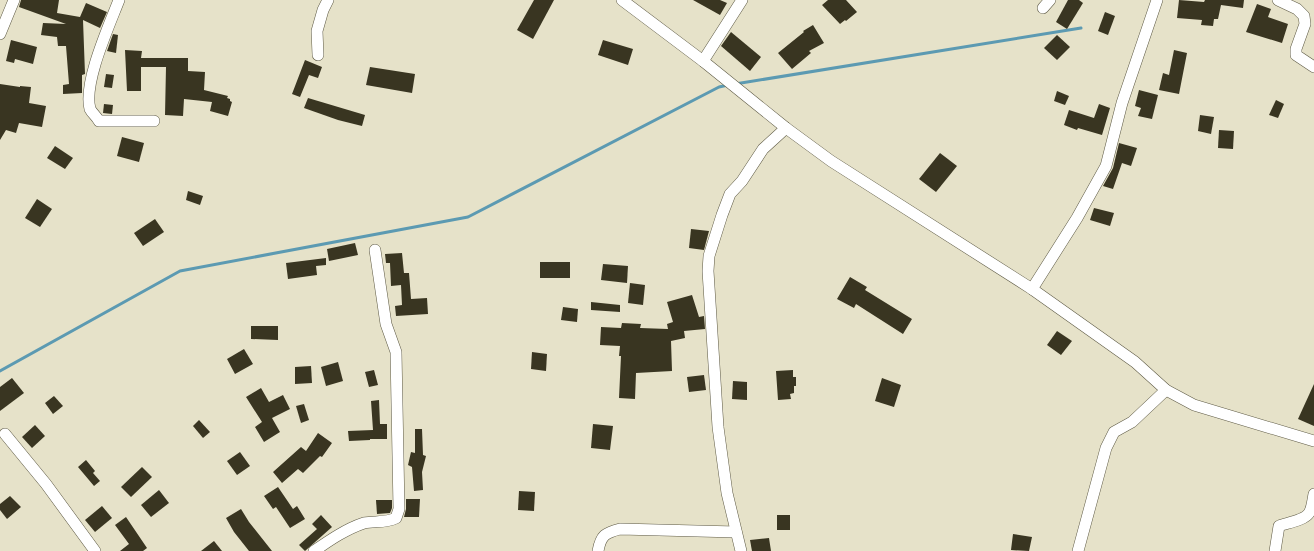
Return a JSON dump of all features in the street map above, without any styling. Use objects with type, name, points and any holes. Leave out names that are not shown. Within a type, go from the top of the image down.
[{"type":"street","points":[[0,34],[14,0]]},
{"type":"street","points":[[119,0],[100,49],[89,88],[90,110],[99,121],[154,121]]},
{"type":"street","points":[[318,55],[317,31],[323,10],[328,0]]},
{"type":"street","points":[[622,0],[703,61],[786,128],[838,165],[1032,289],[1135,362],[1166,390],[1194,405],[1314,441]]},
{"type":"street","points":[[703,61],[742,0]]},
{"type":"street","points":[[1032,289],[1077,218],[1106,166],[1122,103],[1157,0]]},
{"type":"street","points":[[1278,0],[1297,9],[1304,16],[1306,24],[1296,49],[1296,55],[1314,67]]},
{"type":"street","points":[[741,551],[727,493],[718,427],[708,272],[709,256],[730,194],[742,181],[763,149],[786,128]]},
{"type":"street","points":[[1032,289],[1071,221]]},
{"type":"street","points":[[314,551],[338,535],[363,524],[389,521],[396,518],[399,509],[396,352],[386,324],[374,250]]},
{"type":"street","points":[[1078,551],[1106,448],[1114,432],[1132,422],[1166,390]]},
{"type":"street","points":[[5,434],[46,484],[95,551]]},
{"type":"street","points":[[1275,551],[1279,526],[1288,522],[1303,519],[1309,513],[1314,494]]},
{"type":"street","points":[[598,551],[600,540],[608,532],[620,529],[736,532]]},
{"type":"building","points":[[21,0],[59,0],[57,13],[80,17],[86,3],[107,12],[100,28],[83,20],[85,74],[82,75],[82,93],[63,94],[63,85],[69,84],[66,46],[58,46],[57,37],[41,35],[43,23],[66,24],[19,7]]},
{"type":"building","points":[[534,0],[554,0],[533,39],[517,30]]},
{"type":"building","points":[[693,0],[720,0],[727,3],[720,15]]},
{"type":"building","points":[[828,0],[846,0],[857,12],[840,24],[822,5]]},
{"type":"building","points":[[1068,0],[1079,0],[1083,3],[1067,29],[1056,22]]},
{"type":"building","points":[[1179,0],[1204,2],[1205,0],[1244,0],[1243,8],[1221,5],[1218,19],[1214,19],[1213,26],[1201,25],[1202,20],[1177,18]]},
{"type":"building","points":[[1257,4],[1271,9],[1268,17],[1288,24],[1282,43],[1246,32]]},
{"type":"building","points":[[1105,12],[1115,16],[1108,35],[1098,31]]},
{"type":"building","points":[[813,25],[824,43],[809,51],[811,53],[792,69],[778,53],[804,32],[803,31]]},
{"type":"building","points":[[731,32],[761,57],[750,71],[721,46]]},
{"type":"building","points":[[113,34],[118,35],[116,53],[107,51]]},
{"type":"building","points":[[1057,35],[1070,47],[1057,60],[1044,48]]},
{"type":"building","points":[[11,40],[37,47],[33,64],[15,59],[14,63],[6,61]]},
{"type":"building","points":[[603,40],[633,49],[628,65],[598,55]]},
{"type":"building","points":[[125,50],[142,51],[141,58],[188,58],[188,71],[205,72],[204,90],[228,96],[227,98],[232,102],[228,116],[210,111],[212,102],[184,99],[183,116],[165,115],[166,67],[141,67],[141,91],[127,91]]},
{"type":"building","points":[[1174,50],[1187,53],[1179,94],[1159,90],[1163,73],[1169,75]]},
{"type":"building","points":[[305,60],[322,67],[318,78],[309,75],[300,97],[292,94]]},
{"type":"building","points":[[370,67],[415,74],[412,93],[366,85]]},
{"type":"building","points":[[106,74],[114,75],[112,88],[104,87]]},
{"type":"building","points":[[0,84],[31,87],[29,103],[46,106],[42,127],[19,123],[16,133],[6,130],[0,140]]},
{"type":"building","points":[[1139,90],[1158,95],[1152,119],[1138,116],[1141,108],[1135,106]]},
{"type":"building","points":[[1057,91],[1069,96],[1065,105],[1054,101]]},
{"type":"building","points":[[308,98],[365,115],[362,126],[338,120],[304,108]]},
{"type":"building","points":[[1276,100],[1284,104],[1278,118],[1269,115]]},
{"type":"building","points":[[104,104],[113,105],[112,114],[103,113]]},
{"type":"building","points":[[1099,104],[1110,108],[1102,135],[1078,128],[1077,130],[1064,125],[1069,110],[1094,118]]},
{"type":"building","points":[[1200,115],[1214,117],[1211,134],[1198,131]]},
{"type":"building","points":[[1219,130],[1234,131],[1233,149],[1218,148]]},
{"type":"building","points":[[122,137],[144,143],[139,162],[117,156]]},
{"type":"building","points":[[1119,143],[1137,148],[1131,166],[1122,163],[1113,189],[1103,186],[1113,168]]},
{"type":"building","points":[[55,146],[73,158],[65,169],[47,158]]},
{"type":"building","points":[[940,153],[957,166],[936,192],[919,179]]},
{"type":"building","points":[[188,191],[203,196],[200,205],[186,200]]},
{"type":"building","points":[[37,199],[52,209],[40,227],[25,218]]},
{"type":"building","points":[[1094,208],[1114,213],[1110,226],[1090,220]]},
{"type":"building","points":[[155,219],[164,232],[143,246],[134,233]]},
{"type":"building","points":[[691,229],[709,231],[704,250],[689,248]]},
{"type":"building","points":[[355,243],[358,255],[329,261],[327,249]]},
{"type":"building","points":[[402,253],[404,273],[409,273],[411,299],[427,298],[428,314],[396,316],[395,306],[402,305],[401,285],[391,286],[390,263],[386,263],[385,254]]},
{"type":"building","points":[[326,258],[326,265],[316,266],[317,275],[288,279],[286,263]]},
{"type":"building","points":[[540,262],[570,262],[570,278],[540,278]]},
{"type":"building","points":[[603,264],[628,266],[627,283],[601,280]]},
{"type":"building","points":[[850,277],[867,287],[865,290],[912,319],[903,334],[856,304],[854,308],[837,299]]},
{"type":"building","points":[[630,283],[645,285],[643,305],[628,303]]},
{"type":"building","points":[[692,295],[699,317],[704,316],[705,329],[684,331],[685,338],[671,341],[672,371],[636,373],[635,399],[619,398],[620,346],[600,345],[601,327],[621,328],[622,323],[641,324],[640,328],[668,329],[667,324],[673,322],[667,302]]},
{"type":"building","points":[[591,302],[620,305],[620,312],[591,310]]},
{"type":"building","points":[[563,307],[578,309],[577,322],[561,320]]},
{"type":"building","points":[[251,326],[278,326],[278,340],[251,339]]},
{"type":"building","points":[[1057,331],[1072,341],[1061,355],[1047,345]]},
{"type":"building","points":[[244,349],[253,364],[235,374],[227,359]]},
{"type":"building","points":[[532,352],[547,354],[546,371],[531,369]]},
{"type":"building","points":[[338,362],[343,381],[326,386],[321,367]]},
{"type":"building","points":[[311,366],[312,383],[295,384],[295,367]]},
{"type":"building","points":[[374,370],[378,385],[369,387],[365,372]]},
{"type":"building","points":[[793,370],[793,377],[796,377],[796,386],[794,386],[794,393],[790,394],[791,399],[778,400],[776,371]]},
{"type":"building","points":[[704,375],[706,390],[689,392],[687,377]]},
{"type":"building","points":[[12,378],[24,393],[0,411],[0,387]]},
{"type":"building","points":[[882,378],[901,385],[894,407],[875,401]]},
{"type":"building","points":[[733,381],[747,382],[747,400],[732,399]]},
{"type":"building","points":[[1314,384],[1314,426],[1298,419]]},
{"type":"building","points":[[261,388],[269,402],[283,395],[290,409],[272,418],[280,432],[264,442],[255,427],[262,422],[246,397]]},
{"type":"building","points":[[54,396],[63,406],[53,414],[45,403]]},
{"type":"building","points":[[379,400],[380,424],[387,424],[387,439],[349,441],[348,431],[373,430],[371,401]]},
{"type":"building","points":[[304,404],[309,420],[301,423],[296,406]]},
{"type":"building","points":[[199,420],[210,432],[203,438],[193,426]]},
{"type":"building","points":[[593,424],[613,426],[610,450],[591,448]]},
{"type":"building","points":[[35,425],[45,436],[32,448],[22,437]]},
{"type":"building","points":[[415,429],[422,429],[423,455],[426,456],[422,472],[423,490],[414,491],[412,467],[408,465],[411,452],[415,453]]},
{"type":"building","points":[[318,433],[332,443],[322,457],[320,456],[303,473],[298,469],[282,483],[273,472],[301,447],[306,451]]},
{"type":"building","points":[[240,452],[250,466],[237,475],[227,461]]},
{"type":"building","points":[[86,460],[95,471],[93,473],[100,481],[94,486],[78,467]]},
{"type":"building","points":[[142,467],[152,477],[131,497],[121,487]]},
{"type":"building","points":[[278,487],[293,509],[297,506],[305,519],[290,528],[276,507],[273,509],[264,496]]},
{"type":"building","points":[[159,490],[169,503],[151,517],[141,505]]},
{"type":"building","points":[[519,491],[535,492],[534,511],[518,510]]},
{"type":"building","points":[[10,496],[21,507],[7,519],[0,510],[0,504]]},
{"type":"building","points":[[406,499],[420,499],[419,517],[404,517]]},
{"type":"building","points":[[376,500],[392,500],[392,508],[390,513],[377,514]]},
{"type":"building","points":[[102,506],[112,518],[95,532],[85,520]]},
{"type":"building","points":[[241,509],[249,522],[272,551],[249,551],[234,532],[226,518]]},
{"type":"building","points":[[321,515],[332,527],[305,551],[299,545],[317,529],[312,524]]},
{"type":"building","points":[[777,515],[790,515],[790,530],[777,530]]},
{"type":"building","points":[[126,517],[147,548],[143,551],[120,551],[129,544],[115,525]]},
{"type":"building","points":[[1013,534],[1032,537],[1029,551],[1011,550]]},
{"type":"building","points":[[769,538],[771,551],[752,551],[750,540]]},
{"type":"building","points":[[214,541],[222,551],[201,551]]},
{"type":"waterway","points":[[735,84],[1081,28]]},
{"type":"waterway","points":[[0,371],[180,271],[468,217],[719,87],[728,85]]}]
